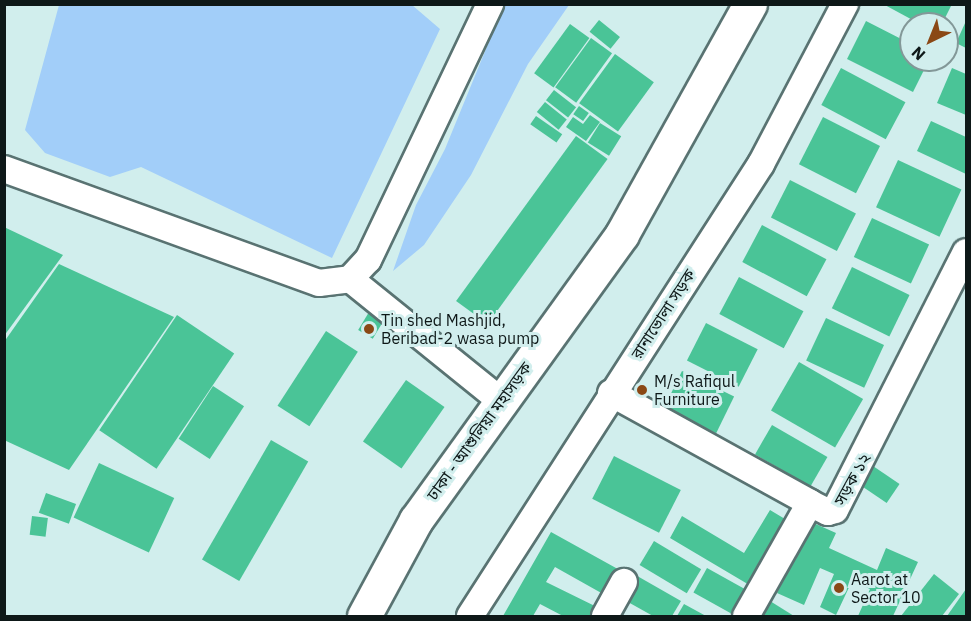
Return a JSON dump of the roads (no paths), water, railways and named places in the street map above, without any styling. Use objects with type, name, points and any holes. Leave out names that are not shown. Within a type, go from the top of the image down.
[{"type":"highway","name":"ঢাকা - আশুলিয়া মহাসড়ক","points":[[364,616],[416,520],[622,234],[750,4]]},
{"type":"street","points":[[4,169],[319,283],[350,279],[368,260],[489,4]]},
{"type":"street","name":"রানাভোলা সড়ক","points":[[470,616],[611,393],[761,164],[845,4]]},
{"type":"street","name":"সড়ক ১২","points":[[611,393],[828,512],[841,504],[966,252]]},
{"type":"street","points":[[350,279],[501,401]]},
{"type":"street","points":[[746,616],[810,503]]},
{"type":"street","points":[[605,616],[624,582]]},
{"type":"water","points":[[59,5],[412,5],[440,29],[332,258],[141,167],[110,177],[45,153],[25,130]]},
{"type":"water","points":[[504,5],[569,5],[528,64],[471,175],[424,245],[393,271],[416,205],[445,149]]},
{"type":"place","name":"Tin shed Mashjid, Beribad-2 wasa pump","points":[[369,329]]},
{"type":"place","name":"M/s Rafiqul Furniture","points":[[642,390]]},
{"type":"place","name":"Aarot at Sector 10","points":[[839,588]]}]
